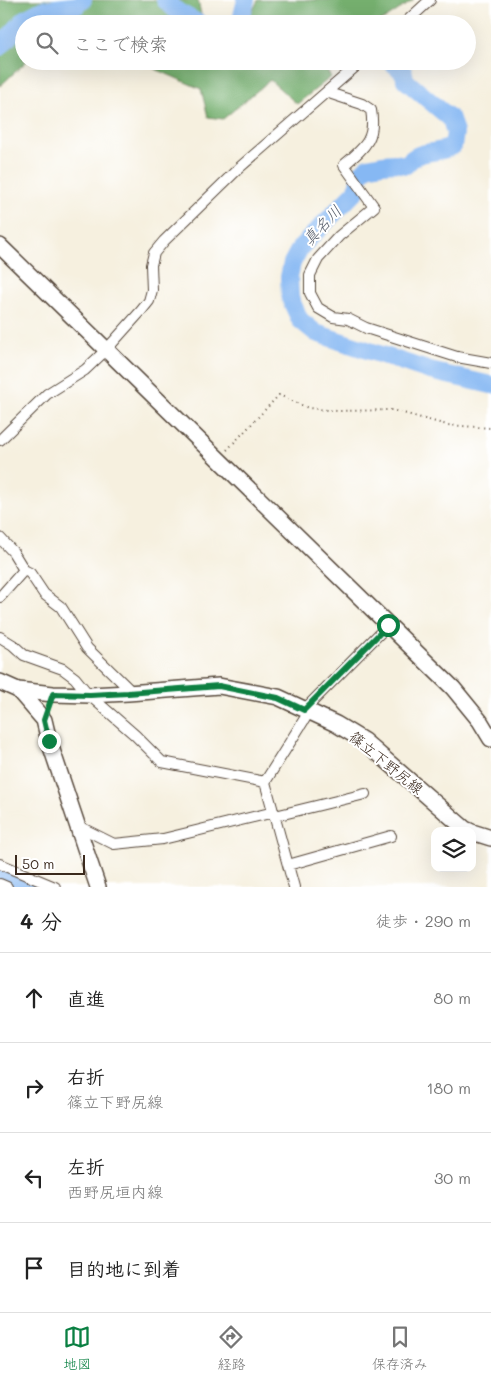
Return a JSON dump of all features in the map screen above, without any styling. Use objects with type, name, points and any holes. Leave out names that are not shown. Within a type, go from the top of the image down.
[{"type":"main road","points":[[0,246],[453,688],[480,721],[491,739]]},
{"type":"main road","name":"篠立下野尻線","points":[[0,682],[18,690],[53,694],[134,693],[219,686],[278,698],[336,724],[364,742],[463,827]]},
{"type":"main road","points":[[18,690],[44,720],[76,825],[98,887]]},
{"type":"main road","points":[[44,720],[53,694]]},
{"type":"main road","name":"篠立下野尻線","points":[[476,833],[491,838]]},
{"type":"street","points":[[414,15],[430,0]]},
{"type":"street","points":[[0,440],[47,394],[85,370],[106,350],[149,301],[152,290],[151,265],[154,253],[164,241],[239,168],[352,70]]},
{"type":"street","points":[[328,91],[362,104],[371,110],[373,124],[371,137],[364,147],[344,166],[374,207],[339,236],[318,259],[310,275],[310,293],[318,308],[333,317],[348,319],[366,328],[457,356],[491,363]]},
{"type":"street","points":[[0,538],[13,552],[24,570],[30,573],[44,594],[61,607],[87,648],[134,693]]},
{"type":"street","points":[[0,597],[24,570]]},
{"type":"street","points":[[294,887],[265,782],[307,711],[388,625]]},
{"type":"street","points":[[0,637],[24,655],[63,669],[75,678],[90,695],[162,762],[265,782]]},
{"type":"street","points":[[76,825],[114,844],[162,839],[365,794]]},
{"type":"street","points":[[288,865],[391,836]]},
{"type":"street","points":[[0,864],[55,887]]},
{"type":"street","points":[[0,884],[6,887]]},
{"type":"path","points":[[218,459],[279,395],[308,408],[337,411],[392,410],[447,425],[491,428]]},
{"type":"green space","points":[[0,0],[198,0],[201,15],[15,15],[15,70],[17,70],[0,86]]},
{"type":"green space","points":[[258,0],[414,0],[391,15],[250,15]]},
{"type":"green space","points":[[158,70],[326,70],[331,77],[297,104],[270,80],[223,119],[208,117],[201,89]]},
{"type":"waterway","points":[[33,15],[42,10],[78,5],[83,0]]},
{"type":"waterway","points":[[165,0],[184,15]]},
{"type":"waterway","name":"真名川","points":[[242,15],[246,0]]},
{"type":"waterway","points":[[0,47],[15,30]]},
{"type":"waterway","name":"真名川","points":[[400,70],[404,73],[405,80],[451,119],[455,133],[453,146],[417,156],[406,165],[395,163],[367,167],[360,174],[357,190],[300,248],[292,263],[289,277],[290,298],[300,320],[316,333],[430,371],[491,385]]},
{"type":"waterway","points":[[0,873],[32,887]]},
{"type":"route","points":[[49,741],[44,720],[53,694],[90,695],[219,686],[278,698],[304,710],[388,625]]}]
